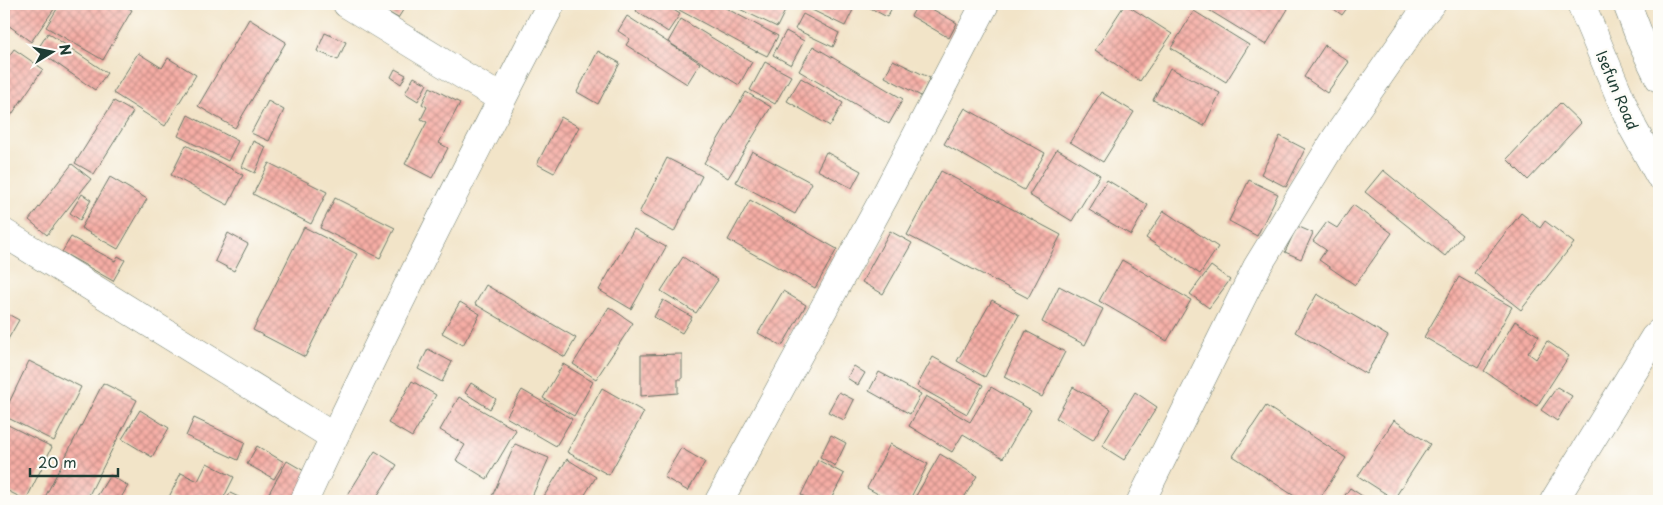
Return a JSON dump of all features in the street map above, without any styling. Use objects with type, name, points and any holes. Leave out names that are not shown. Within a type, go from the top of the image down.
[{"type":"street","points":[[347,4],[502,99]]},
{"type":"street","points":[[304,501],[334,437],[551,4]]},
{"type":"street","points":[[719,501],[885,196],[985,4]]},
{"type":"street","points":[[1141,501],[1257,267],[1336,138],[1431,4]]},
{"type":"street","name":"Isefun Road","points":[[1581,4],[1633,128],[1659,175]]},
{"type":"street","points":[[1627,4],[1642,43],[1659,78]]},
{"type":"street","points":[[4,232],[334,437]]},
{"type":"street","points":[[1554,501],[1654,338],[1659,333]]},
{"type":"building","points":[[4,4],[57,5],[31,42],[4,22]]},
{"type":"building","points":[[60,4],[122,4],[132,10],[103,60],[46,27]]},
{"type":"building","points":[[374,4],[407,4],[398,18]]},
{"type":"building","points":[[640,4],[664,4],[680,14],[668,32],[636,11]]},
{"type":"building","points":[[668,4],[718,4],[778,36],[767,56]]},
{"type":"building","points":[[729,4],[771,4],[785,11],[777,27]]},
{"type":"building","points":[[815,4],[856,4],[845,26],[812,10]]},
{"type":"building","points":[[863,4],[894,4],[887,17]]},
{"type":"building","points":[[918,4],[923,4],[957,23],[949,38],[911,16]]},
{"type":"building","points":[[1125,4],[1172,34],[1140,81],[1095,50]]},
{"type":"building","points":[[1199,4],[1280,4],[1288,9],[1266,45]]},
{"type":"building","points":[[1327,4],[1350,4],[1342,15]]},
{"type":"building","points":[[1194,11],[1249,45],[1226,82],[1171,48]]},
{"type":"building","points":[[803,14],[839,33],[833,47],[795,29]]},
{"type":"building","points":[[627,16],[700,63],[687,84],[626,45],[630,39],[618,31]]},
{"type":"building","points":[[249,19],[286,42],[235,128],[198,106]]},
{"type":"building","points":[[681,19],[752,62],[739,85],[668,42]]},
{"type":"building","points":[[786,31],[804,41],[791,65],[773,55]]},
{"type":"building","points":[[48,33],[107,73],[95,90],[37,50]]},
{"type":"building","points":[[325,33],[346,42],[338,60],[317,51]]},
{"type":"building","points":[[1325,45],[1349,62],[1327,93],[1304,77]]},
{"type":"building","points":[[813,46],[903,99],[889,124],[799,71]]},
{"type":"building","points":[[14,49],[43,69],[4,126],[4,63]]},
{"type":"building","points":[[598,51],[620,63],[598,104],[577,92]]},
{"type":"building","points":[[138,53],[162,68],[168,58],[196,75],[165,126],[113,93]]},
{"type":"building","points":[[893,60],[930,78],[921,96],[885,77]]},
{"type":"building","points":[[765,62],[791,76],[775,104],[750,90]]},
{"type":"building","points":[[1170,68],[1220,93],[1204,126],[1153,100]]},
{"type":"building","points":[[395,69],[406,75],[401,84],[391,77]]},
{"type":"building","points":[[414,77],[427,84],[418,101],[405,93]]},
{"type":"building","points":[[801,78],[843,103],[830,126],[787,101]]},
{"type":"building","points":[[430,87],[460,103],[439,143],[448,148],[432,178],[405,164],[427,122],[421,119],[427,107],[422,104]]},
{"type":"building","points":[[746,92],[771,107],[728,178],[704,163]]},
{"type":"building","points":[[1101,92],[1134,112],[1103,162],[1070,142]]},
{"type":"building","points":[[114,101],[133,112],[94,174],[75,163]]},
{"type":"building","points":[[268,101],[284,110],[269,141],[251,133]]},
{"type":"building","points":[[1560,103],[1581,123],[1528,180],[1507,159]]},
{"type":"building","points":[[965,108],[1045,153],[1024,190],[944,144]]},
{"type":"building","points":[[188,115],[238,141],[228,161],[178,136]]},
{"type":"building","points":[[561,117],[579,127],[554,173],[537,164]]},
{"type":"building","points":[[1280,136],[1305,149],[1286,187],[1261,174]]},
{"type":"building","points":[[253,141],[266,147],[255,173],[242,167]]},
{"type":"building","points":[[186,145],[243,175],[228,205],[171,175]]},
{"type":"building","points":[[1057,149],[1100,175],[1072,221],[1029,195]]},
{"type":"building","points":[[752,151],[812,183],[795,214],[736,182]]},
{"type":"building","points":[[826,152],[861,171],[852,188],[817,170]]},
{"type":"building","points":[[667,158],[702,176],[674,232],[639,213]]},
{"type":"building","points":[[269,163],[327,192],[311,224],[253,194]]},
{"type":"building","points":[[72,164],[91,179],[47,235],[29,220]]},
{"type":"building","points":[[1383,170],[1462,235],[1445,256],[1365,192]]},
{"type":"building","points":[[941,171],[1061,235],[1028,298],[907,235]]},
{"type":"building","points":[[110,177],[147,199],[118,249],[81,228]]},
{"type":"building","points":[[1107,180],[1148,205],[1131,235],[1089,210]]},
{"type":"building","points":[[1249,180],[1278,194],[1257,236],[1229,221]]},
{"type":"building","points":[[82,194],[91,200],[80,220],[70,213]]},
{"type":"building","points":[[335,198],[395,228],[380,258],[320,228]]},
{"type":"building","points":[[750,200],[837,249],[815,288],[728,240]]},
{"type":"building","points":[[1353,205],[1392,233],[1355,285],[1319,260],[1326,250],[1313,241],[1327,222],[1337,228]]},
{"type":"building","points":[[1164,211],[1218,247],[1200,274],[1146,238]]},
{"type":"building","points":[[1521,213],[1540,228],[1545,221],[1574,243],[1521,310],[1474,273]]},
{"type":"building","points":[[1297,226],[1313,233],[1301,259],[1285,252]]},
{"type":"building","points":[[304,227],[357,254],[305,357],[253,330]]},
{"type":"building","points":[[634,229],[666,247],[631,309],[599,290]]},
{"type":"building","points":[[890,231],[912,243],[883,294],[862,282]]},
{"type":"building","points":[[228,233],[248,244],[234,271],[215,261]]},
{"type":"building","points":[[71,237],[115,261],[118,256],[125,260],[113,281],[62,252]]},
{"type":"building","points":[[683,257],[718,280],[696,313],[661,291]]},
{"type":"building","points":[[1122,260],[1191,300],[1167,341],[1099,301]]},
{"type":"building","points":[[1211,266],[1230,280],[1209,308],[1190,294]]},
{"type":"building","points":[[1459,277],[1512,307],[1478,368],[1424,337]]},
{"type":"building","points":[[486,285],[576,338],[565,357],[475,304]]},
{"type":"building","points":[[1059,286],[1103,309],[1085,345],[1042,322]]},
{"type":"building","points":[[783,291],[806,305],[782,346],[758,333]]},
{"type":"building","points":[[1317,294],[1388,336],[1366,374],[1295,332]]},
{"type":"building","points":[[663,300],[692,317],[682,333],[654,317]]},
{"type":"building","points":[[992,300],[1019,315],[985,377],[957,361]]},
{"type":"building","points":[[460,302],[480,314],[463,345],[442,333]]},
{"type":"building","points":[[609,307],[633,323],[596,379],[573,364]]},
{"type":"building","points":[[4,312],[19,320],[7,341],[4,339]]},
{"type":"building","points":[[1515,321],[1539,336],[1528,353],[1536,359],[1547,341],[1569,356],[1537,406],[1484,371]]},
{"type":"building","points":[[1026,331],[1065,352],[1042,397],[1004,377]]},
{"type":"building","points":[[428,349],[452,362],[442,382],[418,369]]},
{"type":"building","points":[[682,354],[682,379],[678,379],[678,393],[641,396],[641,355]]},
{"type":"building","points":[[933,357],[983,385],[967,414],[917,386]]},
{"type":"building","points":[[29,361],[81,387],[54,441],[4,416]]},
{"type":"building","points":[[563,364],[593,382],[574,416],[543,398]]},
{"type":"building","points":[[854,366],[865,373],[858,385],[847,378]]},
{"type":"building","points":[[879,372],[921,394],[910,414],[869,391]]},
{"type":"building","points":[[412,381],[436,395],[412,437],[388,423]]},
{"type":"building","points":[[103,383],[137,400],[86,501],[43,501]]},
{"type":"building","points":[[471,383],[496,399],[490,409],[465,393]]},
{"type":"building","points":[[991,387],[1031,410],[1003,458],[963,434],[952,452],[909,426],[926,396],[970,422]]},
{"type":"building","points":[[1073,387],[1111,409],[1093,440],[1056,418]]},
{"type":"building","points":[[1557,387],[1572,396],[1557,421],[1541,410]]},
{"type":"building","points":[[602,388],[644,412],[609,475],[567,452]]},
{"type":"building","points":[[522,390],[572,419],[556,446],[506,417]]},
{"type":"building","points":[[839,392],[854,400],[844,420],[828,412]]},
{"type":"building","points":[[1135,392],[1157,407],[1124,460],[1102,446]]},
{"type":"building","points":[[459,397],[516,430],[487,479],[456,460],[465,445],[440,430]]},
{"type":"building","points":[[1266,406],[1346,458],[1318,501],[1302,501],[1233,456]]},
{"type":"building","points":[[140,410],[169,428],[152,457],[122,439]]},
{"type":"building","points":[[194,418],[245,442],[238,460],[186,436]]},
{"type":"building","points":[[1394,420],[1430,444],[1394,499],[1358,476]]},
{"type":"building","points":[[4,423],[52,447],[26,500],[4,489]]},
{"type":"building","points":[[831,435],[846,443],[835,466],[820,457]]},
{"type":"building","points":[[515,444],[549,458],[530,501],[490,501]]},
{"type":"building","points":[[890,444],[928,464],[909,501],[891,501],[867,488]]},
{"type":"building","points":[[257,446],[284,462],[274,479],[247,464]]},
{"type":"building","points":[[681,448],[705,462],[688,491],[664,477]]},
{"type":"building","points":[[375,451],[397,465],[374,501],[344,501]]},
{"type":"building","points":[[940,454],[977,476],[962,501],[913,501]]},
{"type":"building","points":[[567,459],[596,477],[581,501],[541,501]]},
{"type":"building","points":[[818,460],[844,474],[830,501],[813,501],[801,495]]},
{"type":"building","points":[[287,461],[311,475],[296,501],[265,500]]},
{"type":"building","points":[[207,463],[234,477],[222,501],[178,501],[169,497],[181,473],[198,481]]},
{"type":"building","points":[[110,475],[128,486],[119,501],[94,501]]},
{"type":"building","points":[[1350,488],[1370,501],[1341,501]]},
{"type":"building","points":[[230,493],[247,501],[226,501]]}]
